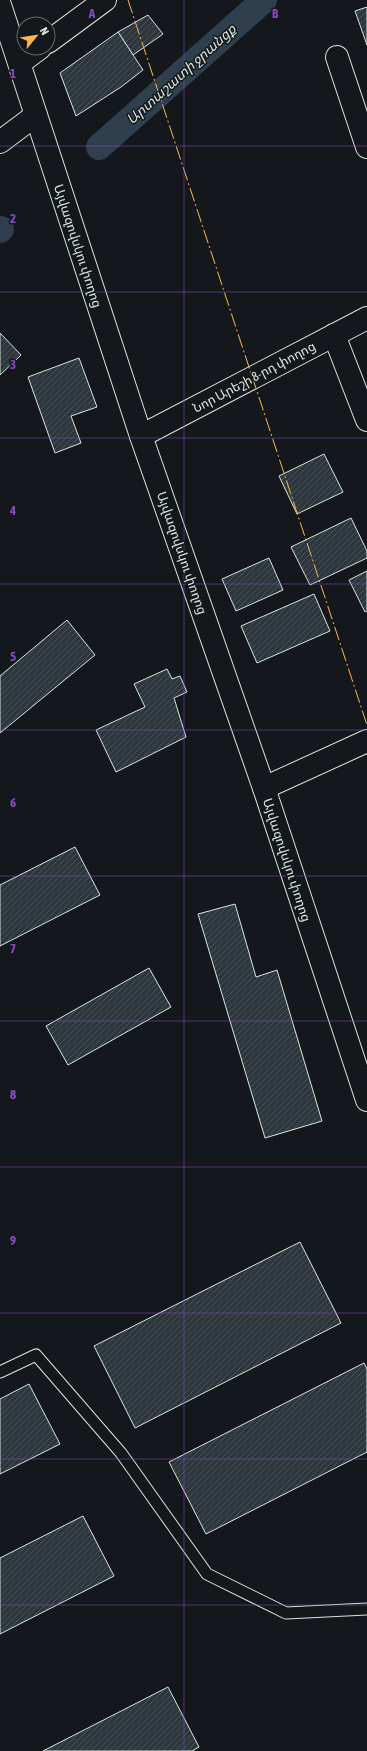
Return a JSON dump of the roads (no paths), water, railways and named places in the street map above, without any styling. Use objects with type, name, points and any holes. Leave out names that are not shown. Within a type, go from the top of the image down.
[{"type":"main road","points":[[56,36],[105,0]]},
{"type":"main road","name":"Այվազովսկու փողոց","points":[[0,5],[141,436],[264,788],[367,1100]]},
{"type":"main road","points":[[20,63],[29,56]]},
{"type":"main road","points":[[337,57],[367,147]]},
{"type":"main road","points":[[0,142],[36,115]]},
{"type":"main road","name":"Նոր Արեշի 8-րդ փողոց","points":[[141,436],[367,318]]},
{"type":"main road","points":[[334,335],[367,420]]},
{"type":"main road","points":[[264,788],[367,741]]},
{"type":"lane","points":[[0,1372],[36,1355],[121,1453],[207,1574],[286,1613],[367,1609]]},
{"type":"waterway","name":"Արտաշատի ջրանցք","points":[[99,147],[264,0]]}]
